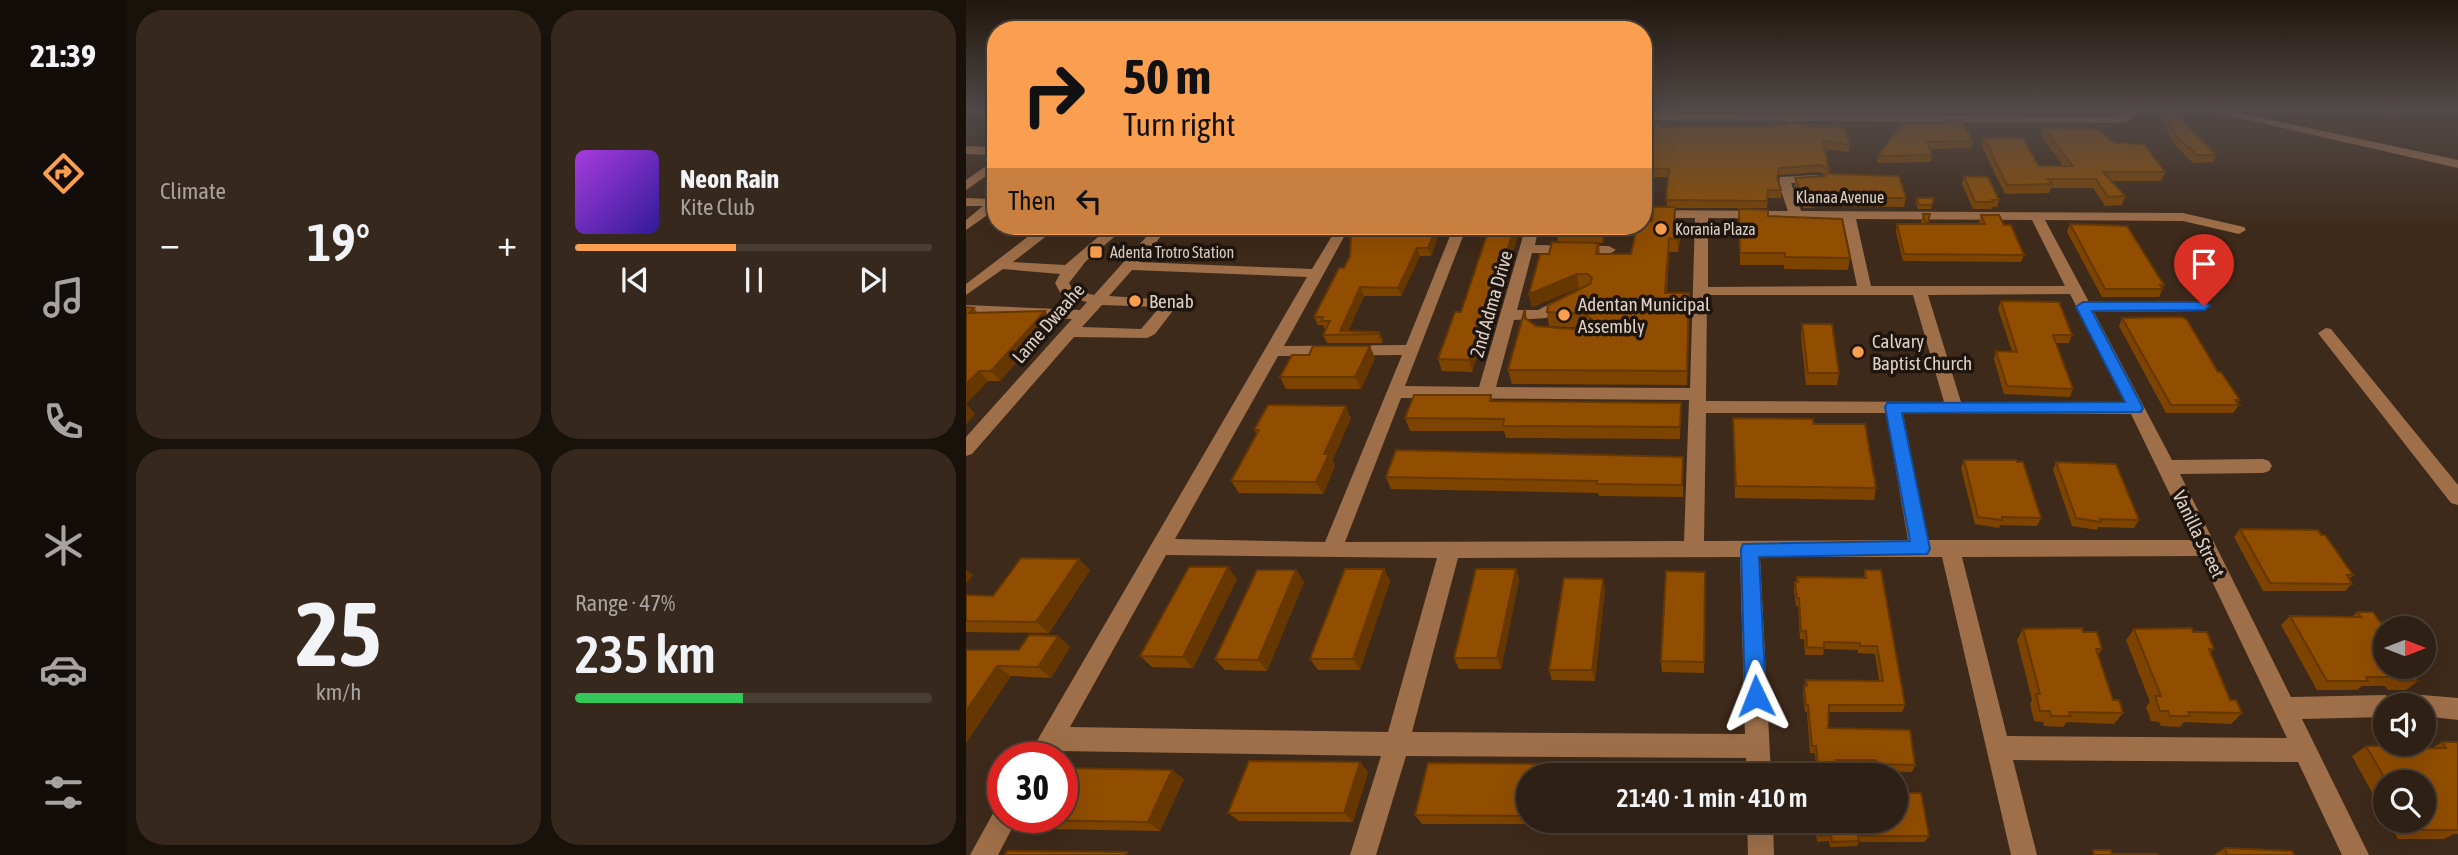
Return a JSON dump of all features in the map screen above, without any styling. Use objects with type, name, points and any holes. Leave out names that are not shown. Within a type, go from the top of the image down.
[{"type":"street","points":[[2388,149],[2458,164]]},
{"type":"street","points":[[966,150],[987,151]]},
{"type":"street","points":[[966,186],[987,170]]},
{"type":"street","points":[[966,172],[983,173]]},
{"type":"street","points":[[1795,214],[1794,203],[1786,194],[1784,180],[1820,179]]},
{"type":"street","points":[[966,202],[987,203]]},
{"type":"street","points":[[966,226],[987,210]]},
{"type":"street","name":"Klanaa Avenue","points":[[1652,214],[2183,217],[2239,230]]},
{"type":"street","points":[[1694,550],[1702,214]]},
{"type":"street","points":[[1848,214],[1865,290]]},
{"type":"street","name":"Vanilla Street","points":[[2036,215],[2167,467],[2356,855]]},
{"type":"street","points":[[966,291],[1038,235]]},
{"type":"street","points":[[1070,332],[1146,333],[1168,305],[1097,300],[1067,293],[1062,283],[1069,270],[1109,235]]},
{"type":"street","name":"Lame Dwaahe","points":[[966,449],[1155,235]]},
{"type":"street","points":[[1047,742],[1339,235]]},
{"type":"street","points":[[1332,550],[1457,235]]},
{"type":"street","name":"2nd Adma Drive","points":[[1486,393],[1531,235]]},
{"type":"street","points":[[1527,249],[1609,250]]},
{"type":"street","points":[[1000,265],[1069,270]]},
{"type":"street","points":[[1127,266],[1318,273]]},
{"type":"street","points":[[1702,291],[1919,290],[2204,306]]},
{"type":"street","points":[[1919,290],[1954,407]]},
{"type":"street","points":[[1508,315],[1541,315],[1585,293]]},
{"type":"street","points":[[966,310],[1082,316]]},
{"type":"street","points":[[1539,332],[1541,315]]},
{"type":"street","points":[[2326,333],[2458,498]]},
{"type":"street","points":[[1272,351],[1410,350]]},
{"type":"street","points":[[1393,392],[1893,407],[2136,408]]},
{"type":"street","points":[[1893,407],[1920,549]]},
{"type":"street","points":[[2167,467],[2263,466]]},
{"type":"street","points":[[1160,547],[1332,550],[2206,548]]},
{"type":"street","points":[[1950,548],[2024,855]]},
{"type":"street","points":[[1363,855],[1397,744],[1450,549]]},
{"type":"street","points":[[1750,549],[1759,763]]},
{"type":"street","points":[[2436,705],[2458,709]]},
{"type":"street","points":[[2284,708],[2373,706]]},
{"type":"street","points":[[1078,748],[1397,744],[1758,746]]},
{"type":"street","points":[[1997,748],[2304,750]]},
{"type":"street","points":[[983,855],[996,833]]},
{"type":"street","points":[[1760,833],[1761,855]]},
{"type":"building","points":[[1652,149],[1825,149],[1829,170],[1821,165],[1779,168],[1777,178],[1781,190],[1768,190],[1767,201],[1666,200],[1669,169],[1652,169]]},
{"type":"building","points":[[1883,149],[1930,149],[1932,155],[1878,156]]},
{"type":"building","points":[[1989,149],[2029,149],[2039,166],[2073,166],[2060,149],[2148,149],[2165,172],[2103,172],[2125,196],[2108,197],[2096,179],[2048,179],[2052,184],[2007,185]]},
{"type":"building","points":[[2190,149],[2210,149],[2216,155],[2197,155]]},
{"type":"building","points":[[1829,171],[1830,174],[1899,176],[1906,198],[1804,200],[1795,178],[1825,176]]},
{"type":"building","points":[[1964,176],[1988,177],[1999,200],[1975,202]]},
{"type":"building","points":[[1917,198],[1934,198],[1932,205],[1919,205]]},
{"type":"building","points":[[1653,207],[1675,207],[1674,222],[1681,222],[1677,239],[1669,238],[1665,293],[1689,293],[1687,371],[1508,370],[1525,309],[1525,318],[1536,326],[1585,330],[1596,323],[1585,314],[1547,312],[1548,305],[1590,284],[1592,278],[1588,274],[1577,274],[1529,294],[1540,254],[1549,254],[1552,242],[1598,243],[1596,254],[1631,254],[1635,235],[1652,235]]},
{"type":"building","points":[[1739,209],[1768,210],[1768,216],[1842,219],[1850,258],[1740,253]]},
{"type":"building","points":[[1923,214],[1930,214],[1927,224],[1985,224],[1981,215],[1999,215],[2004,225],[2011,225],[2024,255],[1904,254],[1897,224],[1926,224]]},
{"type":"building","points":[[2070,224],[2127,226],[2164,285],[2160,285],[2163,289],[2105,289]]},
{"type":"building","points":[[1351,235],[1433,235],[1428,248],[1417,248],[1398,288],[1360,287],[1340,331],[1379,332],[1378,334],[1323,335],[1330,321],[1321,321],[1323,317],[1314,317],[1339,268],[1344,268],[1350,256]]},
{"type":"building","points":[[1487,235],[1512,235],[1496,294],[1490,294],[1469,360],[1438,359],[1455,312],[1461,312]]},
{"type":"building","points":[[2001,301],[2059,302],[2072,335],[2053,335],[2073,389],[2007,386],[1996,351],[2017,352]]},
{"type":"building","points":[[966,307],[974,308],[969,313],[1045,311],[991,371],[979,371],[966,384]]},
{"type":"building","points":[[2182,317],[2187,320],[2218,372],[2221,372],[2240,400],[2235,400],[2239,405],[2171,405],[2122,318]]},
{"type":"building","points":[[1802,324],[1832,324],[1839,373],[1808,373]]},
{"type":"building","points":[[1313,346],[1370,346],[1355,377],[1280,377],[1292,355],[1309,355]]},
{"type":"building","points":[[1414,395],[1491,395],[1490,401],[1681,403],[1680,427],[1503,426],[1504,419],[1405,418]]},
{"type":"building","points":[[1268,405],[1346,406],[1324,454],[1329,454],[1316,482],[1231,481],[1259,430],[1254,430]]},
{"type":"building","points":[[1733,418],[1813,419],[1813,424],[1865,424],[1876,488],[1736,486]]},
{"type":"building","points":[[1396,450],[1683,457],[1682,485],[1386,477]]},
{"type":"building","points":[[1964,460],[2023,462],[2041,518],[2002,517],[2002,520],[1978,517]]},
{"type":"building","points":[[2056,462],[2116,464],[2139,520],[2100,519],[2101,522],[2076,518]]},
{"type":"building","points":[[2240,529],[2318,530],[2321,535],[2325,535],[2353,575],[2347,575],[2352,584],[2270,583]]},
{"type":"building","points":[[1021,558],[1079,559],[1036,622],[966,621],[966,595],[993,596]]},
{"type":"building","points":[[1189,567],[1228,567],[1183,657],[1140,656]]},
{"type":"building","points":[[1345,569],[1384,569],[1353,659],[1310,659]]},
{"type":"building","points":[[1476,569],[1516,569],[1497,658],[1454,658]]},
{"type":"building","points":[[1257,570],[1296,570],[1258,660],[1215,659]]},
{"type":"building","points":[[1865,570],[1881,570],[1905,705],[1829,705],[1828,728],[1910,730],[1915,765],[1876,763],[1876,760],[1818,763],[1816,746],[1812,746],[1804,686],[1807,686],[1806,680],[1883,681],[1877,646],[1824,642],[1824,648],[1807,647],[1806,631],[1801,631],[1795,582],[1798,582],[1797,577],[1866,578]]},
{"type":"building","points":[[1666,571],[1705,572],[1704,662],[1661,661]]},
{"type":"building","points":[[1564,578],[1603,579],[1592,670],[1549,670]]},
{"type":"building","points":[[2357,612],[2373,612],[2376,616],[2373,616],[2373,677],[2366,677],[2368,681],[2327,681],[2290,616],[2361,617]]},
{"type":"building","points":[[2082,628],[2083,632],[2097,632],[2102,649],[2096,649],[2113,700],[2119,700],[2123,713],[2069,712],[2071,716],[2051,716],[2050,711],[2040,711],[2036,694],[2040,694],[2023,629]]},
{"type":"building","points":[[2192,628],[2193,632],[2207,632],[2214,649],[2209,649],[2230,700],[2236,700],[2242,713],[2188,712],[2190,716],[2170,716],[2168,711],[2160,711],[2155,696],[2161,696],[2134,629]]},
{"type":"building","points":[[1029,635],[1058,636],[1038,667],[997,666],[966,711],[966,650],[1019,650]]},
{"type":"building","points":[[2398,679],[2418,681],[2400,681]]},
{"type":"building","points":[[2442,742],[2458,742],[2458,830],[2436,830],[2436,770],[2380,770],[2366,746],[2373,746],[2373,756],[2436,756],[2436,748],[2446,748]]},
{"type":"building","points":[[1249,761],[1360,762],[1344,813],[1228,813]]},
{"type":"building","points":[[1428,763],[1516,764],[1516,816],[1415,815]]},
{"type":"building","points":[[1078,768],[1172,770],[1148,822],[1078,821]]},
{"type":"building","points":[[1908,793],[1921,793],[1929,836],[1858,836],[1859,841],[1832,842],[1831,835],[1819,836],[1819,833],[1908,833]]},
{"type":"building","points":[[2225,848],[2292,851],[2294,855],[2227,855]]},
{"type":"building","points":[[2093,850],[2111,850],[2112,854],[2157,855],[2094,855]]},
{"type":"building","points":[[1007,851],[1127,852],[1126,855],[1005,855]]},
{"type":"place","name":"Korania Plaza","points":[[1661,229]]},
{"type":"place","name":"Adenta Trotro Station","points":[[1096,252]]},
{"type":"place","name":"Benab","points":[[1135,301]]},
{"type":"place","name":"Adentan Municipal Assembly","points":[[1564,315]]},
{"type":"place","name":"Calvary Baptist Church","points":[[1858,352]]},
{"type":"route","points":[[1756,696],[1750,549],[1920,549],[1893,407],[2136,408],[2083,307],[2204,306]]}]
